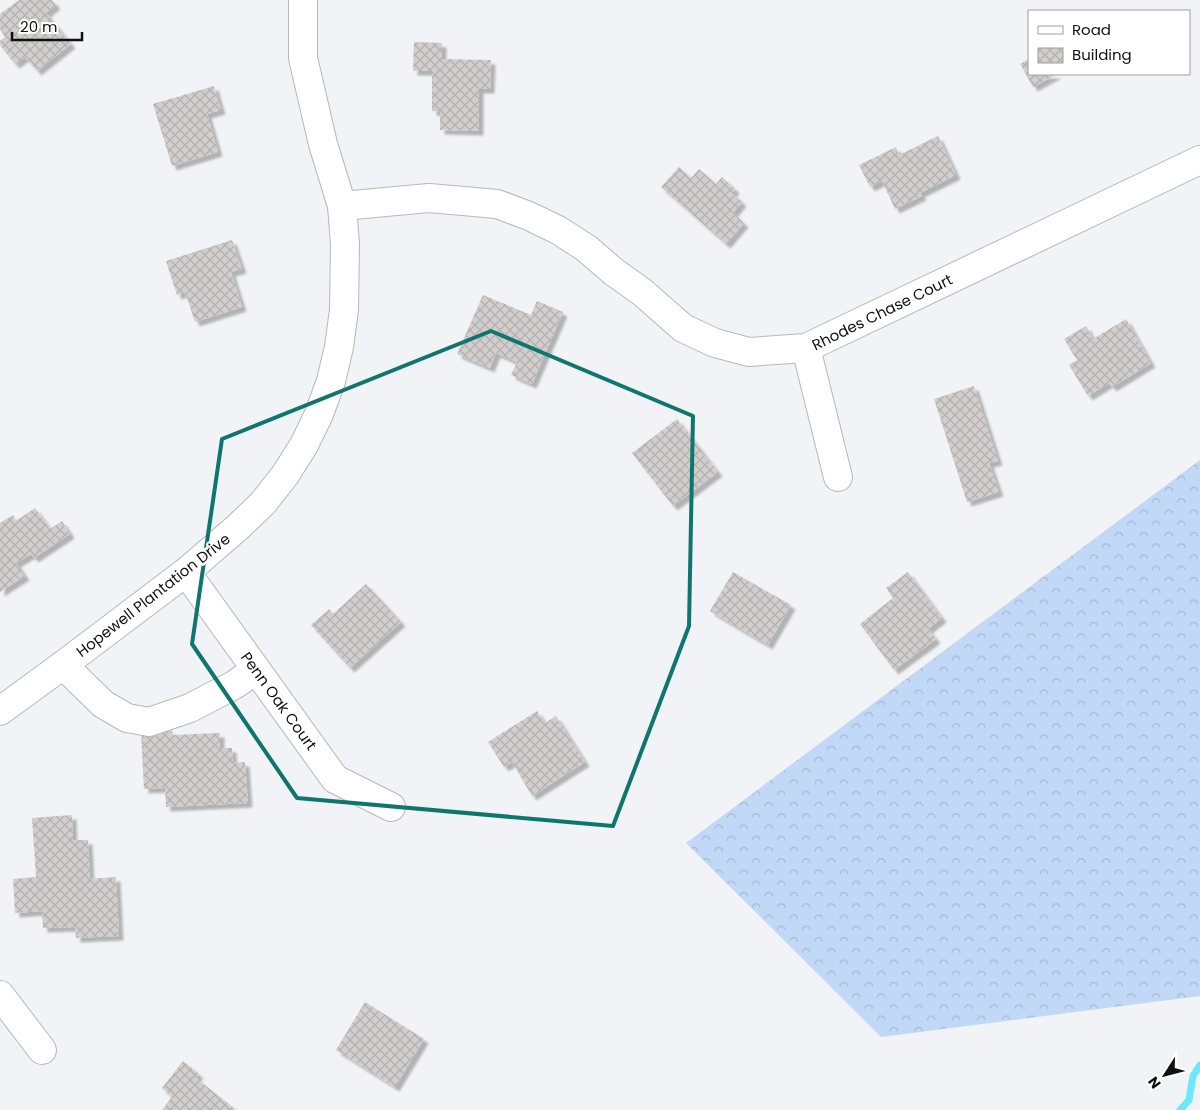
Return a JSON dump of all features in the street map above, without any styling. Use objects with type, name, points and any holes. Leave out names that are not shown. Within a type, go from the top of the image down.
[{"type":"street","name":"Hopewell Plantation Drive","points":[[0,711],[186,572],[263,503],[285,475],[320,414],[331,381],[339,347],[344,310],[345,244],[342,206],[323,144],[303,58],[303,0]]},
{"type":"street","name":"Rhodes Chase Court","points":[[342,206],[429,198],[497,204],[529,216],[558,230],[586,248],[614,272],[642,292],[683,328],[715,343],[749,352],[806,348],[1200,160]]},
{"type":"street","points":[[806,348],[838,477]]},
{"type":"street","name":"Penn Oak Court","points":[[186,572],[336,779],[391,807]]},
{"type":"street","points":[[63,665],[103,704],[127,718],[149,722],[190,708],[234,686],[256,670]]},
{"type":"street","points":[[0,995],[42,1050]]},
{"type":"highlighted area","points":[[491,331],[693,416],[689,626],[613,826],[297,798],[192,644],[222,439]]},
{"type":"green space","points":[[1200,460],[1200,996],[881,1037],[686,843]]},
{"type":"building","points":[[19,0],[52,0],[56,5],[46,13],[71,44],[37,71],[25,57],[15,64],[0,45],[0,41],[5,37],[0,29],[0,14]]},
{"type":"building","points":[[414,42],[442,43],[442,59],[491,60],[490,89],[479,89],[479,131],[440,130],[440,112],[432,111],[432,71],[413,71]]},
{"type":"building","points":[[1028,60],[1028,75],[1055,75],[1033,87],[1020,64]]},
{"type":"building","points":[[214,86],[221,110],[207,114],[218,152],[172,166],[153,104]]},
{"type":"building","points":[[938,136],[956,175],[920,193],[922,196],[895,209],[882,181],[870,187],[859,165],[896,147],[899,155]]},
{"type":"building","points":[[679,167],[691,178],[699,169],[716,184],[722,177],[735,189],[732,193],[742,202],[733,213],[744,223],[726,244],[661,187]]},
{"type":"building","points":[[232,240],[242,269],[231,272],[242,307],[195,322],[185,292],[177,295],[166,261]]},
{"type":"building","points":[[483,295],[531,315],[537,301],[563,312],[532,384],[511,375],[517,362],[496,353],[490,368],[457,354]]},
{"type":"building","points":[[1126,319],[1151,363],[1112,387],[1109,383],[1088,396],[1069,365],[1077,360],[1064,339],[1086,326],[1093,339]]},
{"type":"building","points":[[974,386],[998,461],[989,463],[999,492],[967,502],[934,399]]},
{"type":"building","points":[[677,419],[718,472],[673,506],[632,453]]},
{"type":"building","points":[[35,508],[50,529],[62,521],[70,534],[34,558],[31,554],[16,563],[25,576],[0,592],[0,523],[13,515],[16,521]]},
{"type":"building","points":[[733,572],[791,605],[768,645],[710,611]]},
{"type":"building","points":[[908,572],[942,618],[928,629],[936,639],[894,670],[860,624],[893,598],[886,588]]},
{"type":"building","points":[[366,584],[401,622],[350,668],[311,625],[329,609],[333,614]]},
{"type":"building","points":[[537,711],[545,723],[556,716],[585,762],[532,796],[512,762],[504,767],[488,742]]},
{"type":"building","points":[[172,731],[173,735],[220,733],[220,748],[232,748],[233,763],[245,762],[248,803],[166,807],[165,788],[144,789],[141,733]]},
{"type":"building","points":[[72,815],[73,840],[88,840],[90,879],[116,877],[119,936],[76,938],[75,927],[43,928],[42,911],[15,913],[13,879],[36,877],[32,818]]},
{"type":"building","points":[[365,1002],[424,1039],[395,1087],[336,1050]]},
{"type":"building","points":[[183,1061],[199,1074],[196,1078],[236,1110],[162,1110],[172,1097],[162,1088]]},
{"type":"waterway","points":[[1180,1110],[1189,1100],[1193,1076],[1200,1065]]}]
